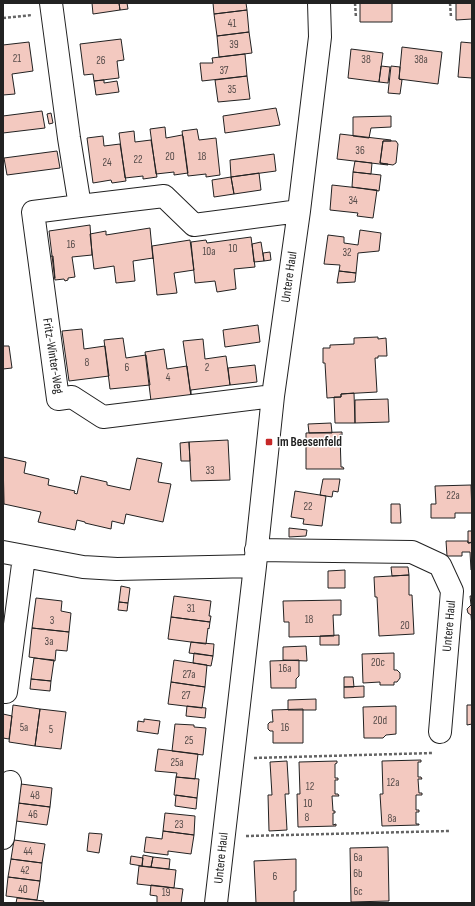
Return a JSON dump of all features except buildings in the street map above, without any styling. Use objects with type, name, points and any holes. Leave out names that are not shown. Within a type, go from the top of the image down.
[{"type":"street","name":"Untere Haul","points":[[216,903],[256,558],[273,396],[299,211],[320,37],[319,3]]},
{"type":"street","points":[[52,8],[69,138],[80,206]]},
{"type":"street","name":"Fritz-Winter-Weg","points":[[273,396],[103,417],[72,397],[58,399],[33,212],[164,196],[194,224],[299,211]]},
{"type":"street","points":[[3,552],[90,568],[117,569],[256,558]]},
{"type":"street","name":"Untere Haul","points":[[256,558],[412,552],[440,565],[452,591],[440,732]]},
{"type":"street","points":[[6,692],[24,557]]},
{"type":"street","points":[[3,838],[10,782]]},
{"type":"path","points":[[355,3],[356,18]]},
{"type":"path","points":[[450,3],[451,17]]},
{"type":"path","points":[[3,18],[52,8]]},
{"type":"path","points":[[232,758],[436,753]]},
{"type":"path","points":[[223,837],[449,832]]},
{"type":"place","name":"Im Beesenfeld","points":[[269,442]]}]
